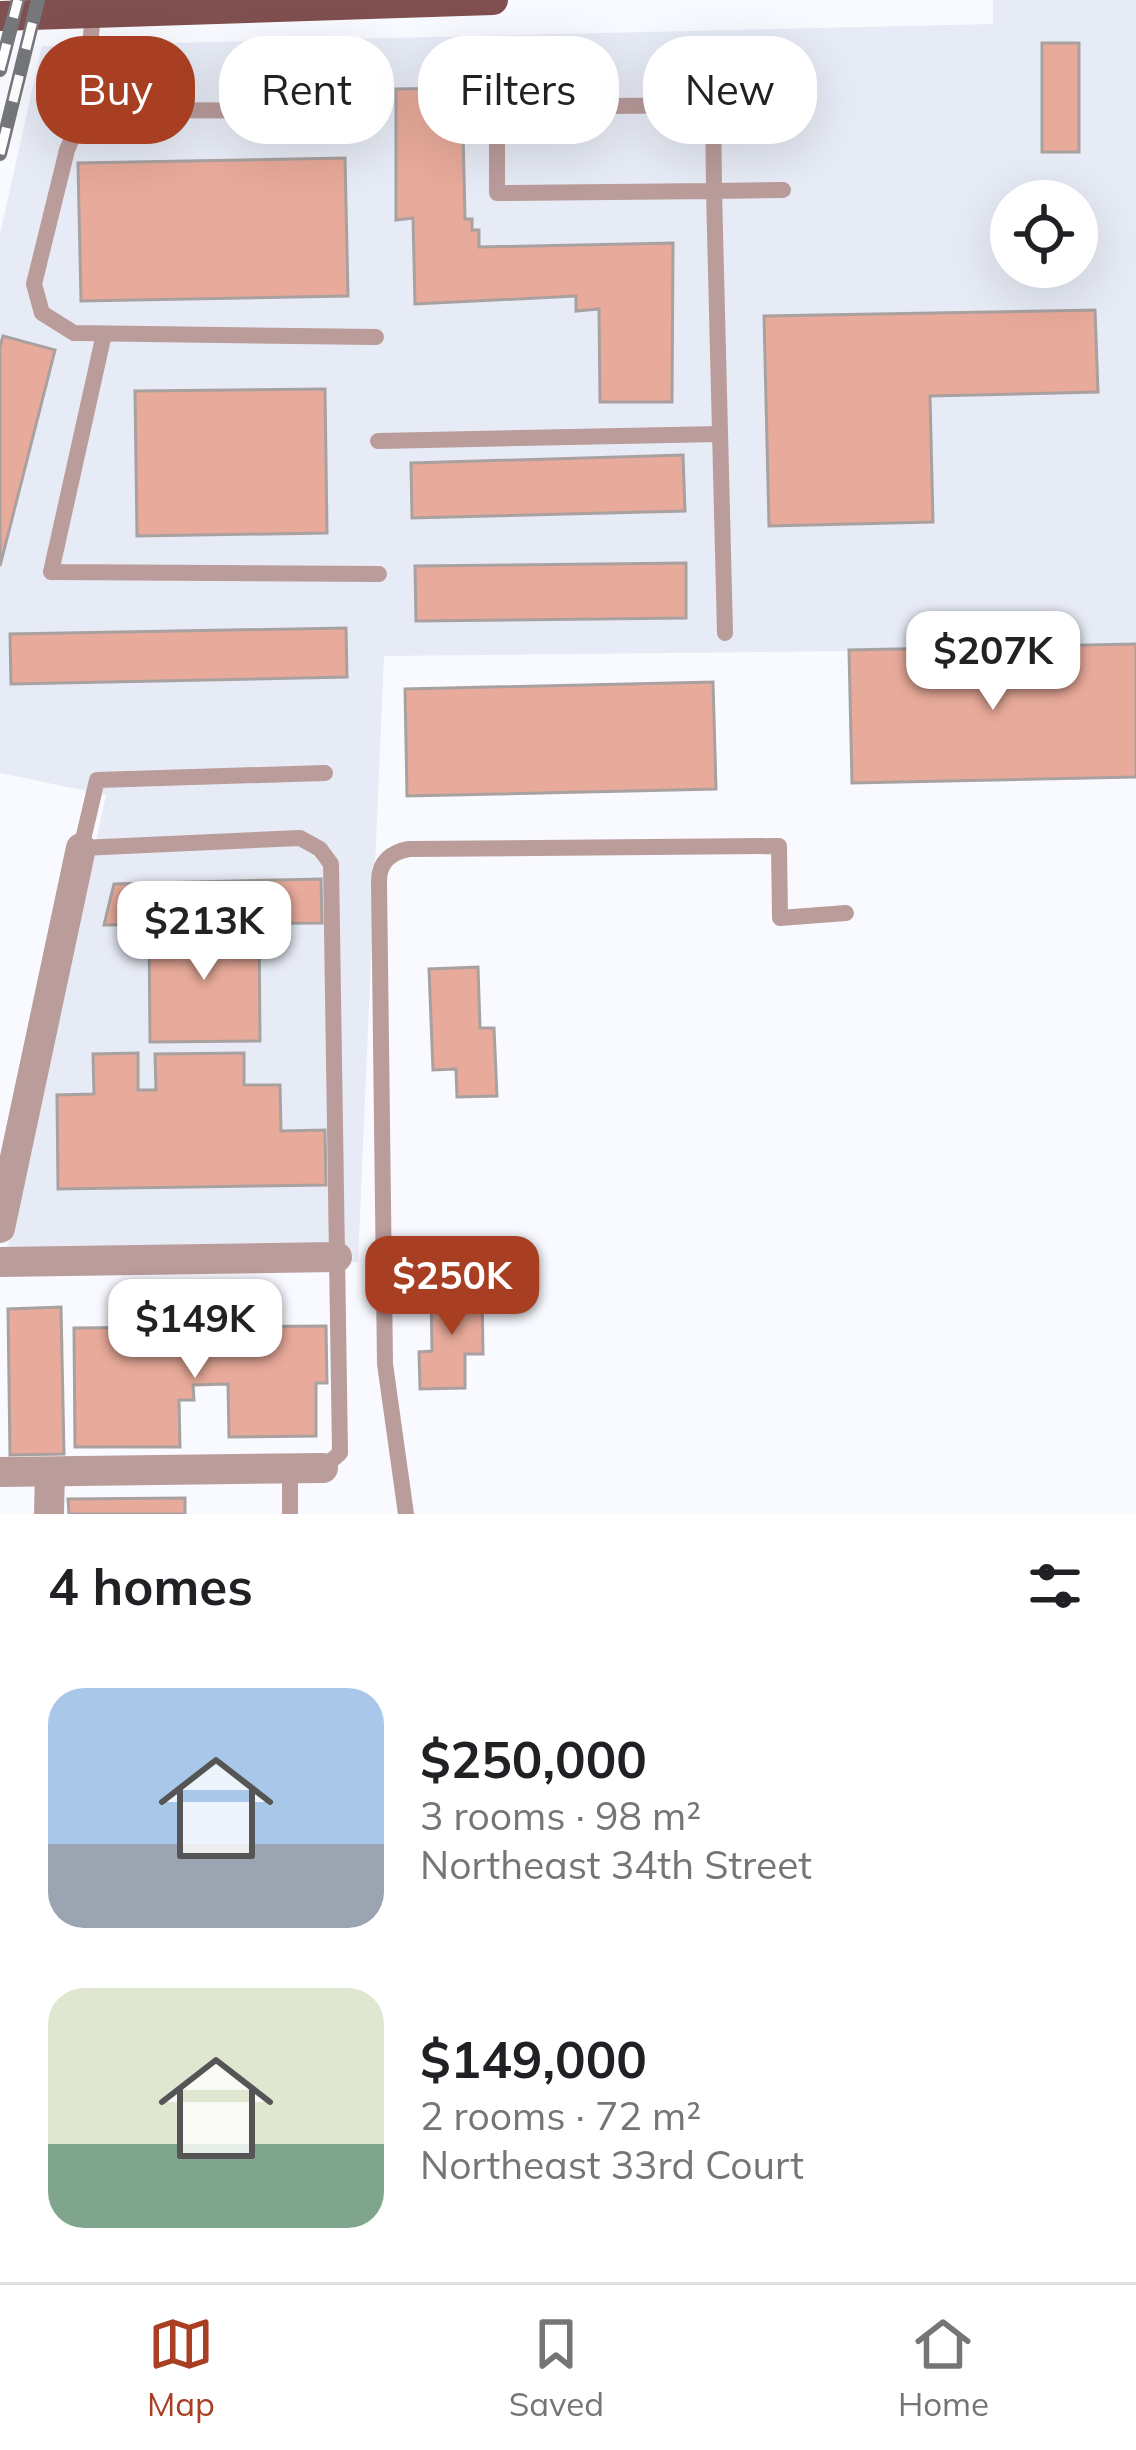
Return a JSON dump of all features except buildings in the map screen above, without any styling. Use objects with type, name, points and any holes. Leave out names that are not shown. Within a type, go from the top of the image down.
[{"type":"main road","points":[[0,16],[493,0]]},
{"type":"street","points":[[0,1228],[81,848]]},
{"type":"street","points":[[0,1262],[337,1257]]},
{"type":"street","points":[[0,1472],[323,1468]]},
{"type":"street","points":[[50,1472],[50,1514]]},
{"type":"lane","points":[[92,36],[94,14]]},
{"type":"lane","points":[[725,633],[714,191],[713,106],[496,107],[497,193],[714,191],[784,190]]},
{"type":"lane","points":[[70,144],[34,284],[42,313],[74,333],[376,337]]},
{"type":"lane","points":[[104,334],[51,572],[380,574]]},
{"type":"lane","points":[[378,440],[720,434]]},
{"type":"lane","points":[[323,1468],[340,1453],[331,864],[320,849],[300,838],[81,848],[97,780],[325,772]]},
{"type":"lane","points":[[406,1514],[385,1364],[379,869],[387,858],[410,849],[779,846],[780,918],[846,913]]},
{"type":"lane","points":[[290,1469],[290,1514]]},
{"type":"shaded area","points":[[993,0],[1136,0],[1136,648],[384,656],[358,1262],[8,1247],[106,795],[0,773],[0,234],[36,73],[36,144],[195,144],[195,42],[219,42],[219,144],[394,144],[394,38],[418,37],[418,144],[619,144],[619,36],[474,36],[993,24]]},
{"type":"railway","points":[[0,70],[18,0]]},
{"type":"railway","points":[[0,154],[38,0]]}]
